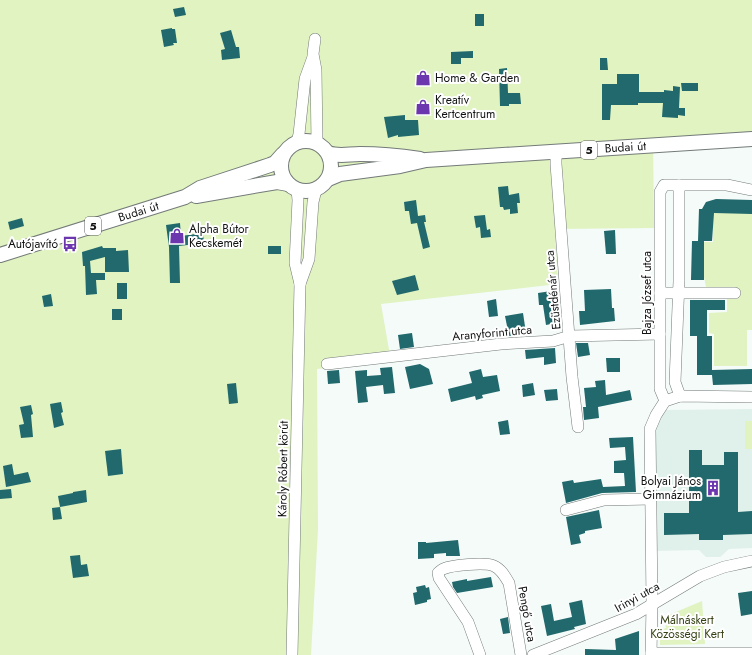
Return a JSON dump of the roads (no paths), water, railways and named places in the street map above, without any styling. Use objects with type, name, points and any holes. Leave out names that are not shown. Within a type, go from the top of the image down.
[{"type":"main road","name":"Budai út","points":[[328,179],[340,174],[400,166],[426,160],[752,139]]},
{"type":"main road","points":[[296,142],[307,140],[324,147],[328,153],[332,166],[328,179]]},
{"type":"main road","name":"5","points":[[284,154],[291,145],[296,142]]},
{"type":"main road","name":"Budai út","points":[[328,153],[334,155],[397,155],[426,160]]},
{"type":"main road","points":[[284,154],[281,169],[284,179],[292,187]]},
{"type":"main road","name":"Budai út","points":[[185,197],[200,188],[270,165],[284,154]]},
{"type":"main road","name":"5","points":[[292,187],[303,191],[316,190],[328,179]]},
{"type":"main road","name":"Budai út","points":[[0,255],[185,197],[205,195],[277,182],[292,187]]},
{"type":"street","points":[[296,142],[299,134],[305,79],[313,54],[315,39]]},
{"type":"street","points":[[313,54],[316,70],[317,143]]},
{"type":"street","name":"Ezüstdénár utca","points":[[556,152],[572,377],[578,427]]},
{"type":"street","name":"Bajza József utca","points":[[665,401],[660,389],[660,192],[664,185],[679,185]]},
{"type":"street","points":[[680,396],[675,382],[679,293],[679,185],[727,185],[752,190]]},
{"type":"street","name":"Károly Róbert körút","points":[[292,187],[298,200],[295,263],[300,284],[292,655]]},
{"type":"street","name":"Károly Róbert körút","points":[[300,284],[308,259],[313,202],[316,190]]},
{"type":"street","points":[[660,293],[736,293]]},
{"type":"street","name":"Aranyforint utca","points":[[327,364],[501,344],[554,341],[570,336],[660,334]]},
{"type":"street","points":[[752,397],[680,396],[665,401],[656,415],[650,429],[652,604],[651,654],[752,653]]},
{"type":"street","points":[[566,510],[604,500],[651,499]]},
{"type":"street","name":"Irinyi utca","points":[[533,655],[636,614],[700,576],[724,567],[752,561]]},
{"type":"street","name":"Pengő utca","points":[[480,655],[468,622],[439,578],[438,573],[443,569],[477,563],[496,566],[502,572],[509,583],[521,655]]},
{"type":"place","name":"Home & Garden","points":[[423,78]]},
{"type":"place","name":"Kreatív Kertcentrum","points":[[423,107]]},
{"type":"place","name":"Alpha Bútor Kecskemét","points":[[177,236]]},
{"type":"place","name":"Autójavító","points":[[70,244]]},
{"type":"place","name":"Bolyai János Gimnázium","points":[[713,488]]},
{"type":"park label","name":"Málnáskert Közösségi Kert","points":[[687,627]]}]
